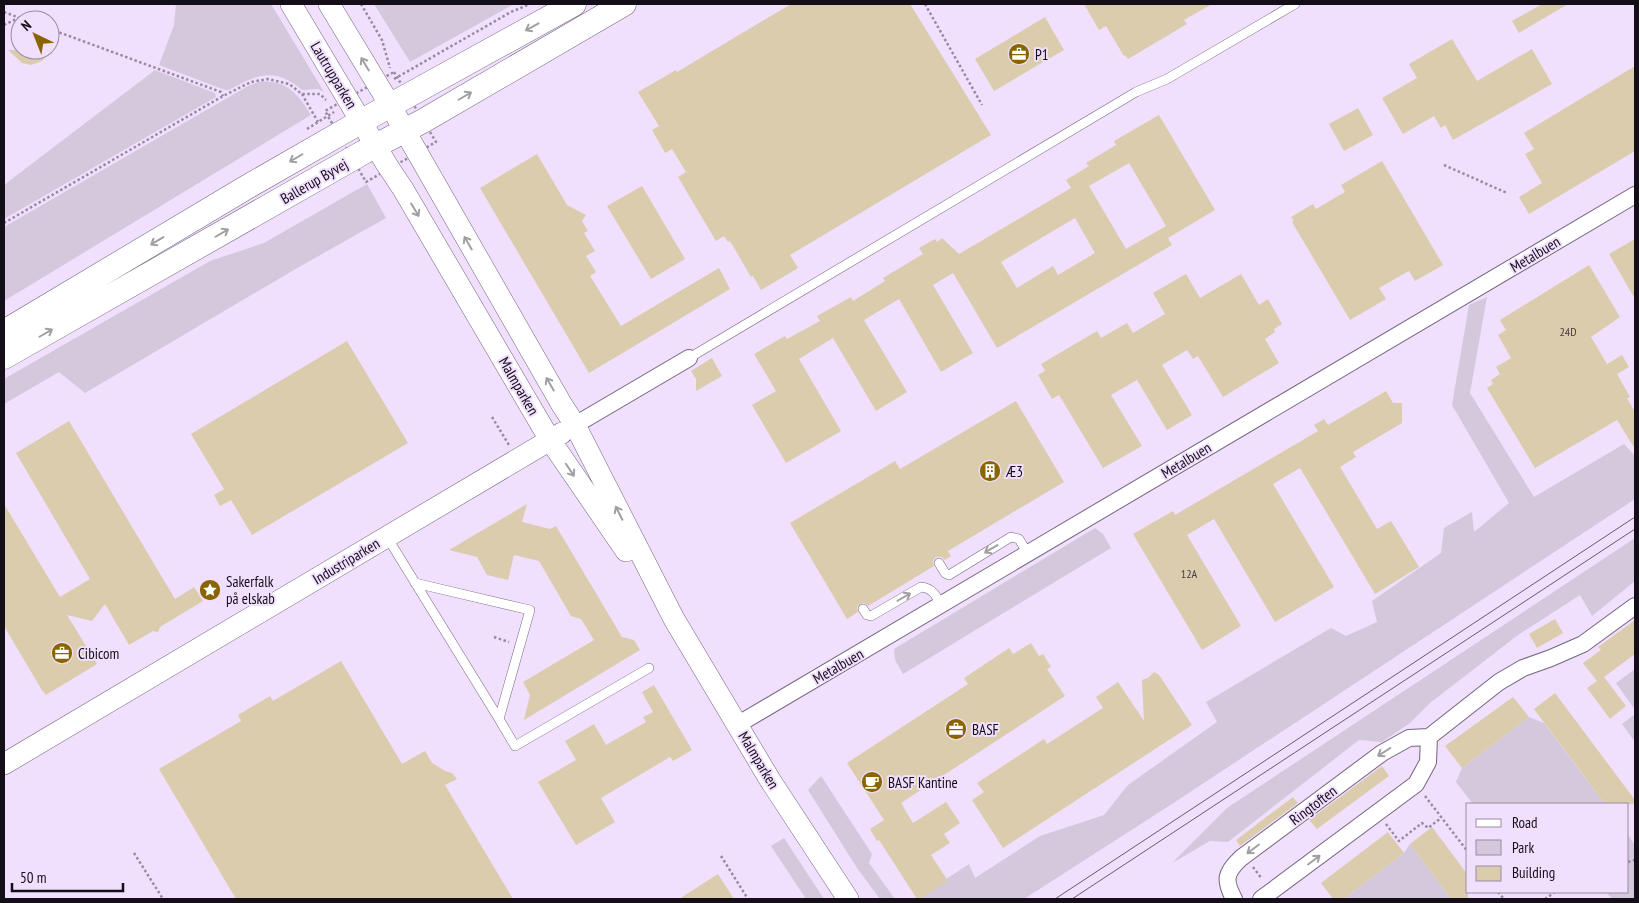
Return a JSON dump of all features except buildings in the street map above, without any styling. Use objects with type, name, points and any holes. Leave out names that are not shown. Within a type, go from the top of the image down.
[{"type":"main road","name":"Ballerup Byvej","points":[[4,332],[247,187],[574,4]]},
{"type":"main road","name":"Ballerup Byvej","points":[[4,357],[404,131],[624,4]]},
{"type":"street","name":"Lautrupparken","points":[[291,4],[376,146]]},
{"type":"street","points":[[329,4],[404,131]]},
{"type":"street","name":"Malmparken","points":[[404,131],[575,425],[674,619],[770,780],[848,899]]},
{"type":"street","name":"Malmparken","points":[[376,146],[550,440],[674,619]]},
{"type":"street","name":"Metalbuen","points":[[737,725],[1635,195]]},
{"type":"street","name":"Industriparken","points":[[4,764],[688,358]]},
{"type":"street","name":"Ringtoften","points":[[1234,899],[1227,882],[1228,875],[1232,867],[1241,858],[1382,753],[1410,738],[1429,737],[1499,682],[1523,668],[1583,644],[1635,606]]},
{"type":"street","points":[[1261,899],[1416,784],[1428,762],[1429,737]]},
{"type":"lane","points":[[688,358],[1136,92],[1168,79],[1295,4]]},
{"type":"lane","points":[[387,536],[515,746],[649,668]]},
{"type":"lane","points":[[939,563],[945,573],[949,574],[1011,537],[1019,539],[1028,554]]},
{"type":"lane","points":[[415,583],[530,610],[499,719]]},
{"type":"lane","points":[[863,609],[867,615],[871,616],[921,587],[928,587],[941,605]]},
{"type":"path","points":[[361,4],[382,40],[391,73]]},
{"type":"path","points":[[397,77],[511,12],[530,4]]},
{"type":"path","points":[[925,4],[982,105]]},
{"type":"path","points":[[60,33],[221,92],[223,96]]},
{"type":"path","points":[[4,223],[223,96],[251,82],[268,79],[289,84],[302,94],[318,122]]},
{"type":"path","points":[[302,94],[320,94],[331,108]]},
{"type":"path","points":[[1444,165],[1506,193]]},
{"type":"path","points":[[492,417],[518,459]]},
{"type":"path","points":[[494,637],[520,645]]},
{"type":"path","points":[[1416,784],[1466,849]]},
{"type":"path","points":[[1377,813],[1399,840],[1422,823],[1428,828],[1441,818]]},
{"type":"path","points":[[134,853],[163,899]]},
{"type":"path","points":[[721,856],[748,899]]},
{"type":"green space","points":[[176,4],[271,4],[324,92],[318,89],[302,90],[283,78],[266,75],[225,90],[159,65],[174,25]]},
{"type":"green space","points":[[374,4],[514,4],[410,62]]},
{"type":"green space","points":[[155,70],[215,93],[216,97],[4,219],[4,185]]},
{"type":"green space","points":[[259,82],[277,83],[284,86],[296,95],[311,115],[4,301],[4,227],[248,86]]},
{"type":"green space","points":[[367,184],[386,218],[85,393],[59,372],[4,404],[4,379],[210,261],[264,243]]},
{"type":"green space","points":[[1487,297],[1470,393],[1534,497],[1624,444],[1635,456],[1635,499],[1175,802],[1024,899],[916,899],[969,864],[975,878],[1040,836],[1104,815],[1128,785],[1217,722],[1206,702],[1331,628],[1346,636],[1377,622],[1372,601],[1441,553],[1444,528],[1472,512],[1474,532],[1509,503],[1452,405],[1469,305]]},
{"type":"green space","points":[[1095,528],[1103,534],[1111,548],[903,674],[895,660],[894,649]]},
{"type":"green space","points":[[1635,538],[1635,581],[1592,616],[1580,595],[1518,635],[1430,703],[1410,723],[1382,742],[1359,740],[1228,842],[1210,841],[1172,863],[1227,808]]},
{"type":"green space","points":[[1635,669],[1635,710],[1616,683]]},
{"type":"green space","points":[[1635,714],[1635,742],[1622,724]]},
{"type":"green space","points":[[1529,717],[1544,723],[1604,803],[1472,803],[1456,782],[1462,768]]},
{"type":"green space","points":[[821,776],[872,854],[869,863],[895,899],[880,899],[857,868],[808,790]]},
{"type":"green space","points":[[1629,836],[1635,845],[1635,899],[1612,899],[1607,893],[1629,893]]},
{"type":"green space","points":[[784,838],[824,899],[806,899],[771,846]]},
{"type":"green space","points":[[1410,844],[1451,899],[1344,899],[1404,853]]},
{"type":"tram line","points":[[1055,899],[1635,517]]},
{"type":"tram line","points":[[1072,899],[1635,529]]},
{"type":"place","name":"P1","points":[[1019,54]]},
{"type":"place","name":"Æ3","points":[[990,471]]},
{"type":"place","name":"Sakerfalk på elskab","points":[[210,590]]},
{"type":"place","name":"Cibicom","points":[[62,653]]},
{"type":"place","name":"BASF","points":[[956,729]]},
{"type":"place","name":"BASF Kantine","points":[[872,782]]}]
